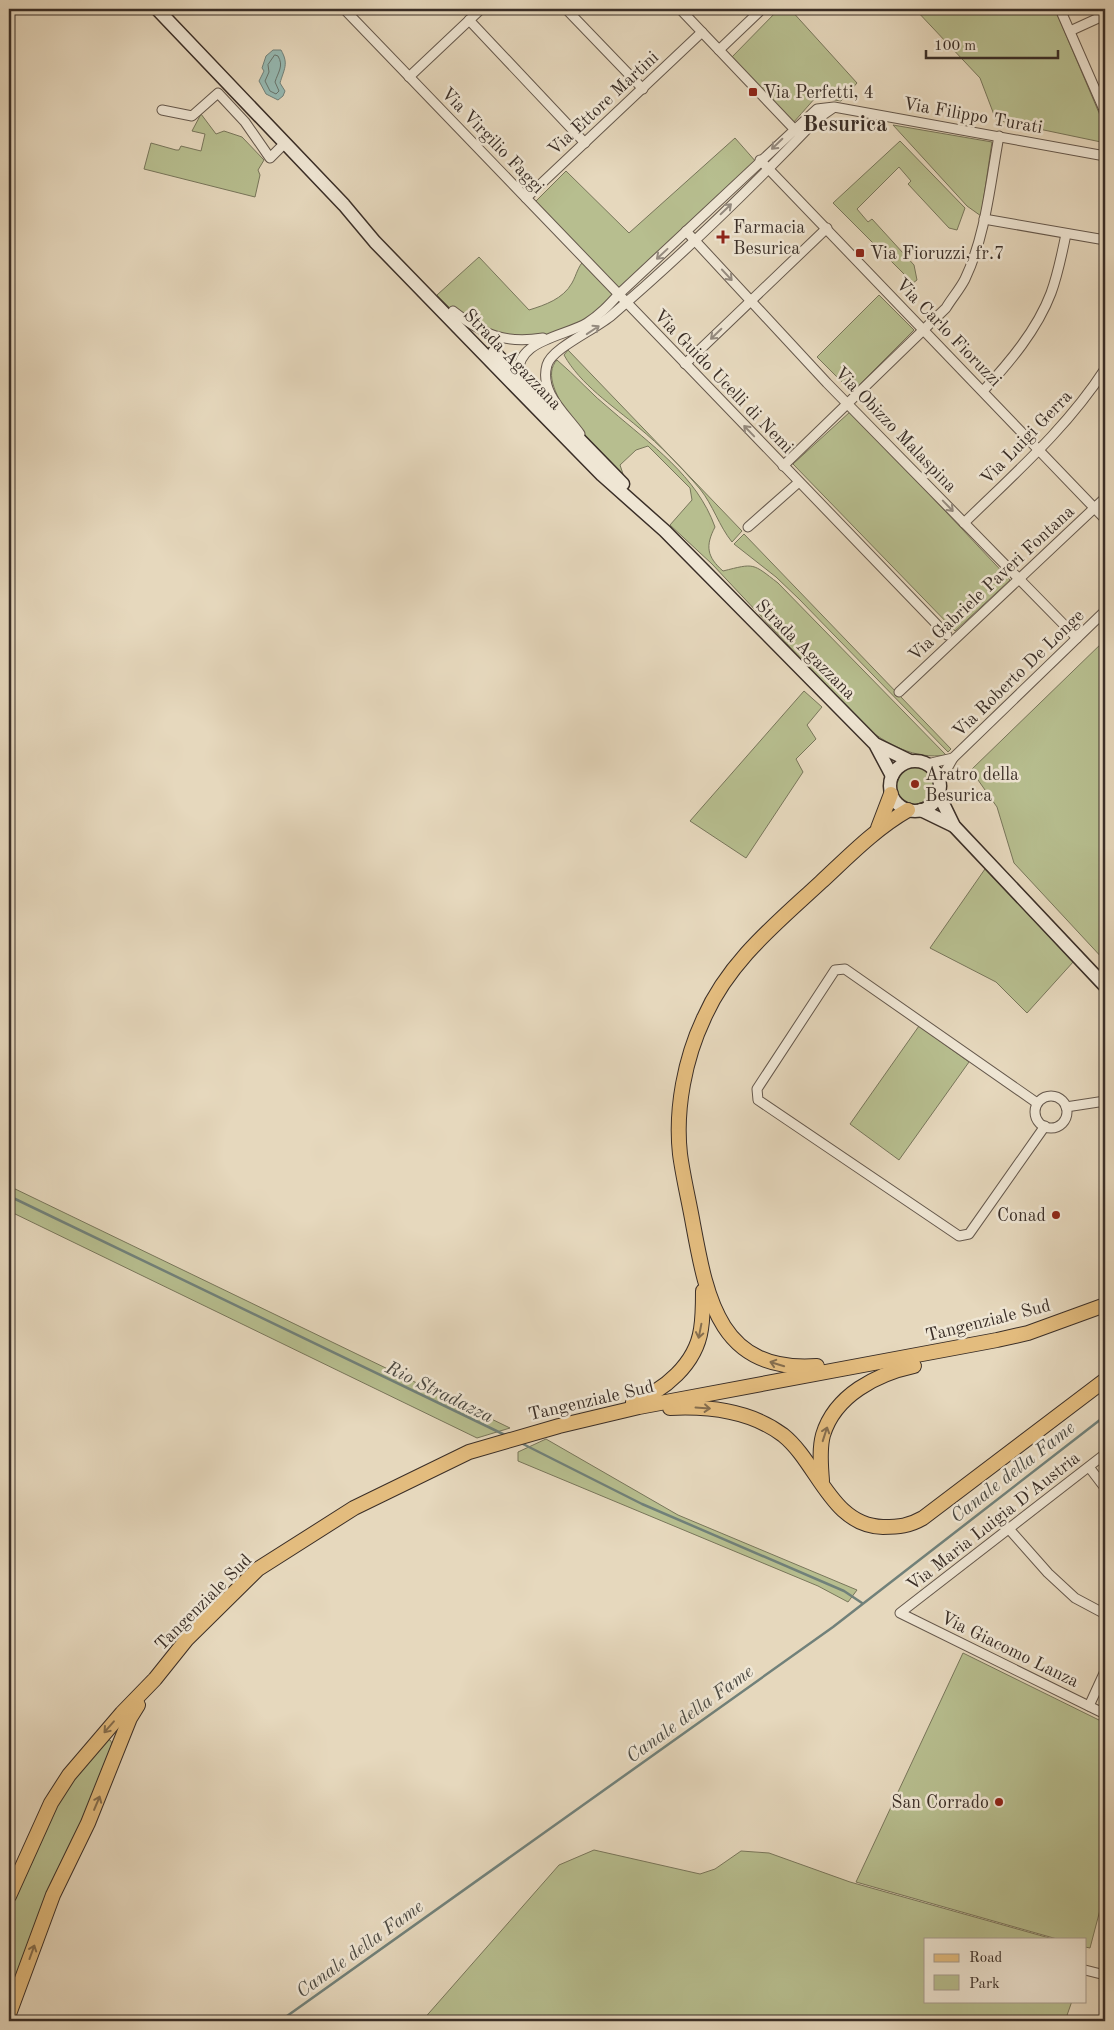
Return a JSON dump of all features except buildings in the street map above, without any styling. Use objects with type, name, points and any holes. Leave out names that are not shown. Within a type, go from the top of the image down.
[{"type":"main road","name":"Strada Agazzana","points":[[157,9],[285,142],[394,261],[602,475],[665,531]]},
{"type":"main road","name":"Strada Agazzana","points":[[344,205],[592,450],[665,531],[875,744],[889,767],[892,776]]},
{"type":"main road","points":[[875,744],[910,762],[927,764],[937,775],[939,788],[954,826],[1105,986]]},
{"type":"main road","points":[[877,830],[891,794],[892,776],[896,769],[910,762]]},
{"type":"main road","points":[[580,1421],[652,1394],[678,1374],[697,1345],[701,1331],[703,1282],[680,1153],[679,1113],[683,1085],[703,1019],[716,994],[745,953],[877,830],[914,810],[929,806],[939,788]]},
{"type":"main road","points":[[891,794],[895,801],[954,826]]},
{"type":"main road","points":[[703,1282],[724,1328],[738,1344],[756,1357],[784,1366],[807,1367],[895,1361]]},
{"type":"main road","name":"Tangenziale Sud","points":[[9,1896],[51,1804],[69,1775],[122,1713],[155,1679],[187,1640],[258,1569],[354,1508],[469,1452],[580,1421],[788,1378],[895,1361],[997,1340],[1028,1333],[1105,1304]]},
{"type":"main road","points":[[822,1482],[821,1454],[824,1434],[833,1415],[848,1398],[868,1381],[887,1373],[940,1361],[997,1340]]},
{"type":"main road","points":[[619,1412],[682,1407],[714,1409],[745,1415],[783,1435],[804,1456],[831,1498],[857,1521],[874,1527],[910,1526],[930,1513],[1105,1380]]},
{"type":"main road","name":"Tangenziale Sud","points":[[9,2014],[53,1895],[88,1823],[130,1718],[155,1679]]},
{"type":"street","points":[[409,77],[481,9]]},
{"type":"street","points":[[566,9],[643,89]]},
{"type":"street","points":[[680,9],[801,136]]},
{"type":"street","points":[[719,50],[762,9]]},
{"type":"street","points":[[1060,9],[1105,112]]},
{"type":"street","name":"Via Virgilio Faggi","points":[[350,11],[409,77],[619,294],[625,303]]},
{"type":"street","points":[[1070,31],[1105,15]]},
{"type":"street","points":[[469,20],[585,143]]},
{"type":"street","name":"Via Ettore Martini","points":[[526,198],[702,32]]},
{"type":"street","points":[[162,110],[192,116],[218,93],[244,122],[270,158],[285,142]]},
{"type":"street","points":[[567,439],[563,429],[521,386],[518,376],[524,356],[529,349],[554,336],[587,323],[604,311],[619,294],[794,128],[817,109],[834,107]]},
{"type":"street","points":[[625,303],[694,239],[817,119],[834,107]]},
{"type":"street","name":"Via Filippo Turati","points":[[834,107],[1105,155]]},
{"type":"street","points":[[783,466],[946,308],[964,281],[974,259],[984,219],[999,136]]},
{"type":"street","name":"Via Carlo Fioruzzi","points":[[760,160],[1105,519]]},
{"type":"street","points":[[984,219],[1105,240]]},
{"type":"street","points":[[685,364],[827,228]]},
{"type":"street","name":"Via Obizzo Malaspina","points":[[686,231],[827,383],[850,403],[1077,638]]},
{"type":"street","points":[[983,391],[1023,343],[1039,318],[1050,294],[1066,234]]},
{"type":"street","name":"Strada Agazzana","points":[[592,450],[552,399],[546,384],[546,372],[551,356],[593,330],[625,303]]},
{"type":"street","name":"Via Guido Ucelli di Nemi","points":[[625,303],[947,636]]},
{"type":"street","points":[[452,311],[490,336],[508,340],[554,336]]},
{"type":"street","name":"Via Luigi Gerra","points":[[964,523],[1039,450],[1087,398],[1105,369]]},
{"type":"street","points":[[748,528],[799,482]]},
{"type":"street","name":"Via Gabriele Paveri Fontana","points":[[899,692],[1105,498]]},
{"type":"street","name":"Via Roberto De Longe","points":[[927,764],[953,758],[1105,611]]},
{"type":"street","points":[[939,788],[953,758]]},
{"type":"street","points":[[1038,1103],[845,969],[835,970],[757,1089],[758,1100],[959,1236],[969,1234],[1045,1126]]},
{"type":"street","points":[[1050,1096],[1060,1098],[1066,1106],[1066,1116],[1062,1123],[1054,1127],[1045,1126],[1037,1119],[1035,1114],[1038,1103],[1050,1096]]},
{"type":"street","points":[[1066,1106],[1105,1101]]},
{"type":"street","name":"Via Maria Luigia D'Austria","points":[[900,1613],[1105,1454]]},
{"type":"street","points":[[1089,1467],[1105,1488]]},
{"type":"street","points":[[1009,1529],[1048,1573],[1075,1598],[1105,1614]]},
{"type":"street","name":"Via Giacomo Lanza","points":[[900,1613],[1105,1714]]},
{"type":"street","points":[[1089,1706],[1105,1671]]},
{"type":"street","points":[[1086,1970],[1105,1975]]},
{"type":"green space","points":[[779,9],[790,9],[857,83],[841,101],[816,97],[793,123],[731,58]]},
{"type":"green space","points":[[915,9],[1055,9],[1105,127],[1101,142],[996,120],[980,78]]},
{"type":"green space","points":[[201,114],[216,134],[224,131],[242,137],[264,160],[258,170],[260,175],[255,197],[144,169],[151,143],[176,150],[179,150],[181,146],[201,151],[205,134],[192,131]]},
{"type":"green space","points":[[893,125],[992,142],[981,216],[967,206]]},
{"type":"green space","points":[[735,138],[757,163],[604,311],[554,336],[509,340],[453,311],[437,295],[479,257],[529,310],[553,301],[568,289],[585,259],[532,205],[566,171],[629,233]]},
{"type":"green space","points":[[900,141],[965,208],[957,230],[949,228],[908,184],[911,181],[899,167],[857,209],[868,222],[872,219],[914,265],[917,280],[913,283],[833,203]]},
{"type":"green space","points":[[879,295],[914,330],[852,392],[817,357]]},
{"type":"green space","points":[[568,350],[742,531],[732,542],[700,489],[654,441],[579,376],[564,355]]},
{"type":"green space","points":[[557,360],[671,462],[697,492],[715,527],[710,540],[709,551],[718,566],[723,571],[753,566],[778,583],[946,755],[934,756],[912,753],[891,744],[863,725],[712,564],[670,525],[692,500],[690,488],[648,446],[636,450],[620,465],[624,477],[588,438],[562,404],[554,387],[552,372]]},
{"type":"green space","points":[[851,411],[1010,580],[955,631],[793,464]]},
{"type":"green space","points":[[744,534],[951,749],[948,752],[799,599],[776,577],[734,544]]},
{"type":"green space","points":[[1105,640],[1105,961],[1014,863],[997,807],[971,770]]},
{"type":"green space","points":[[804,691],[822,707],[807,725],[816,739],[796,759],[803,772],[746,858],[690,821]]},
{"type":"green space","points":[[915,767],[929,772],[934,786],[929,800],[915,805],[901,800],[896,786],[901,772]]},
{"type":"green space","points":[[985,869],[1074,961],[1027,1013],[996,982],[930,948]]},
{"type":"green space","points":[[919,1026],[969,1062],[899,1160],[850,1124]]},
{"type":"green space","points":[[9,1186],[510,1428],[477,1438],[9,1211]]},
{"type":"green space","points":[[546,1439],[678,1515],[857,1590],[848,1602],[818,1586],[518,1461],[518,1452]]},
{"type":"green space","name":"San Corrado","points":[[963,1653],[1105,1723],[1105,1891],[1090,1948],[1086,1947],[1086,1938],[1053,1938],[856,1882]]},
{"type":"green space","points":[[105,1739],[110,1740],[112,1743],[100,1779],[9,1998],[9,1909],[58,1799]]},
{"type":"green space","points":[[594,1850],[700,1874],[715,1869],[741,1851],[769,1853],[850,1882],[1049,1938],[924,1938],[924,2002],[1072,2002],[1065,2021],[422,2021],[559,1865]]},
{"type":"water","points":[[273,50],[281,50],[285,59],[280,83],[285,91],[278,100],[266,94],[259,81],[264,71],[262,68],[266,56]]},
{"type":"waterway","name":"Rio Stradazza","points":[[9,1196],[505,1435]]},
{"type":"waterway","name":"Canale della Fame","points":[[280,2021],[833,1627],[1105,1416]]},
{"type":"waterway","name":"Rio Stradazza","points":[[521,1443],[642,1504],[844,1591],[862,1603]]},
{"type":"place","name":"Via Perfetti, 4","points":[[753,92]]},
{"type":"place","name":"Farmacia Besurica","points":[[723,237]]},
{"type":"place","name":"Via Fioruzzi, fr.7","points":[[860,253]]},
{"type":"place","name":"Aratro della Besurica","points":[[915,784]]},
{"type":"place","name":"Conad","points":[[1056,1215]]},
{"type":"place","name":"San Corrado","points":[[999,1802]]},
{"type":"district","name":"Besurica","points":[[845,123]]}]
